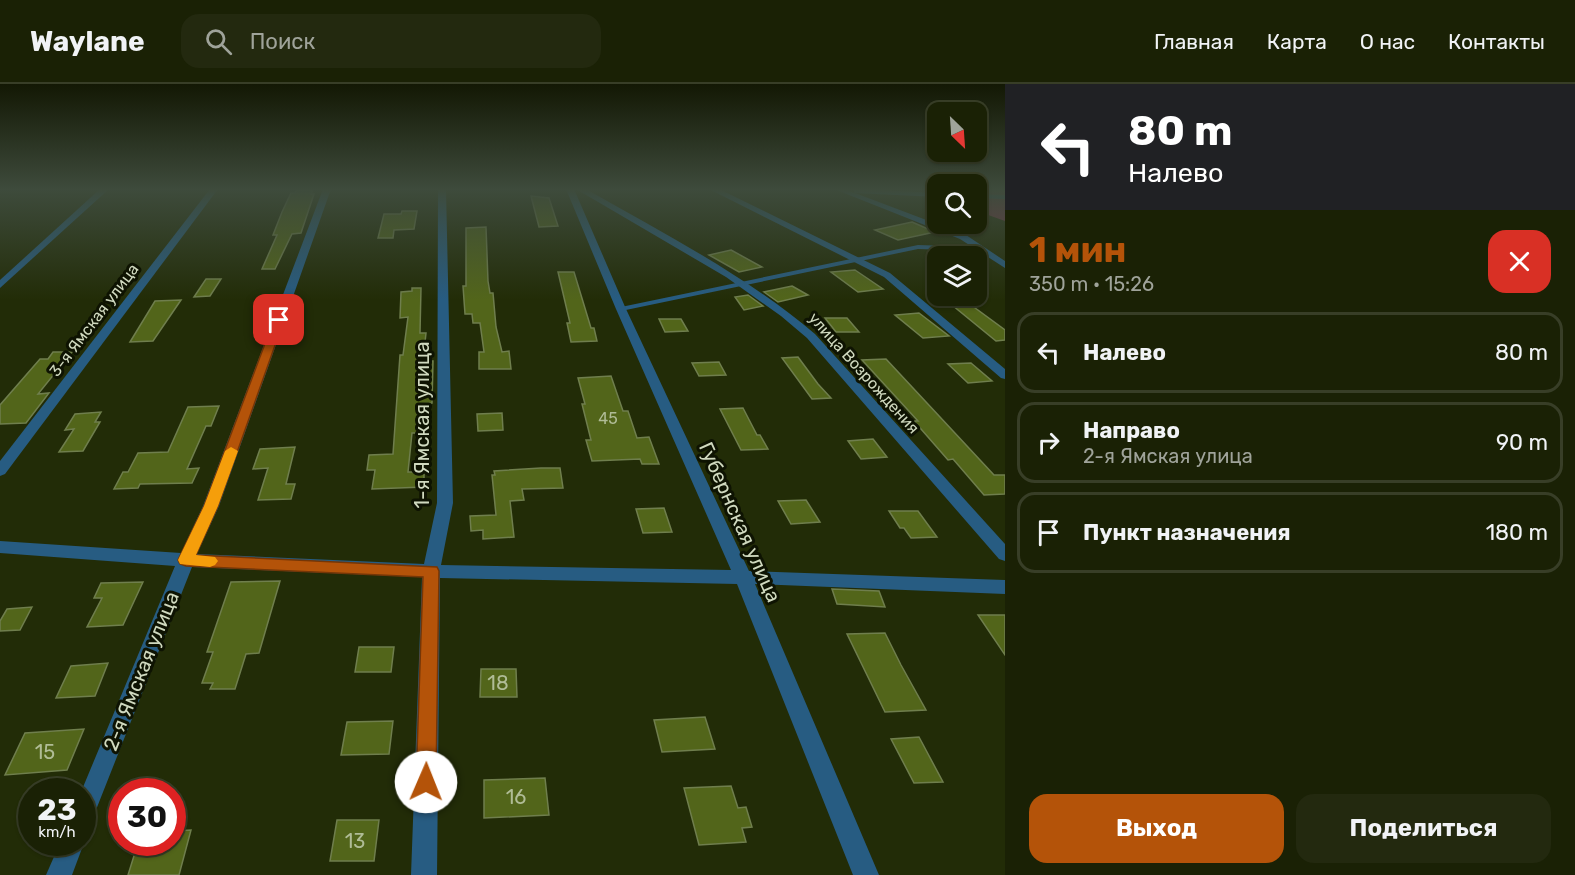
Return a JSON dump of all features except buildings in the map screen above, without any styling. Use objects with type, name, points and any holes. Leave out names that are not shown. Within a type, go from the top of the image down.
[{"type":"street","points":[[0,285],[65,226]]},
{"type":"street","name":"3-я Ямская улица","points":[[0,471],[186,226]]},
{"type":"street","name":"2-я Ямская улица","points":[[96,782],[186,560],[211,506],[313,226]]},
{"type":"street","name":"1-я Ямская улица","points":[[424,875],[431,571],[445,503],[442,226]]},
{"type":"street","name":"Губернская улица","points":[[586,226],[743,577],[866,875]]},
{"type":"street","name":"улица Возрождения","points":[[644,226],[744,284],[784,312],[811,336],[1005,555]]},
{"type":"street","points":[[788,226],[887,275],[1005,375]]},
{"type":"street","points":[[934,226],[963,237],[976,246]]},
{"type":"street","points":[[987,253],[1005,265]]},
{"type":"street","points":[[0,547],[186,560],[431,571],[743,577],[1005,587]]},
{"type":"street","points":[[59,875],[67,856]]},
{"type":"lane","points":[[621,309],[918,247],[927,247]]},
{"type":"slow traffic","points":[[210,561],[186,560],[211,506],[231,451]]},
{"type":"route","points":[[279,320],[211,506],[186,560],[431,571],[426,782]]}]
